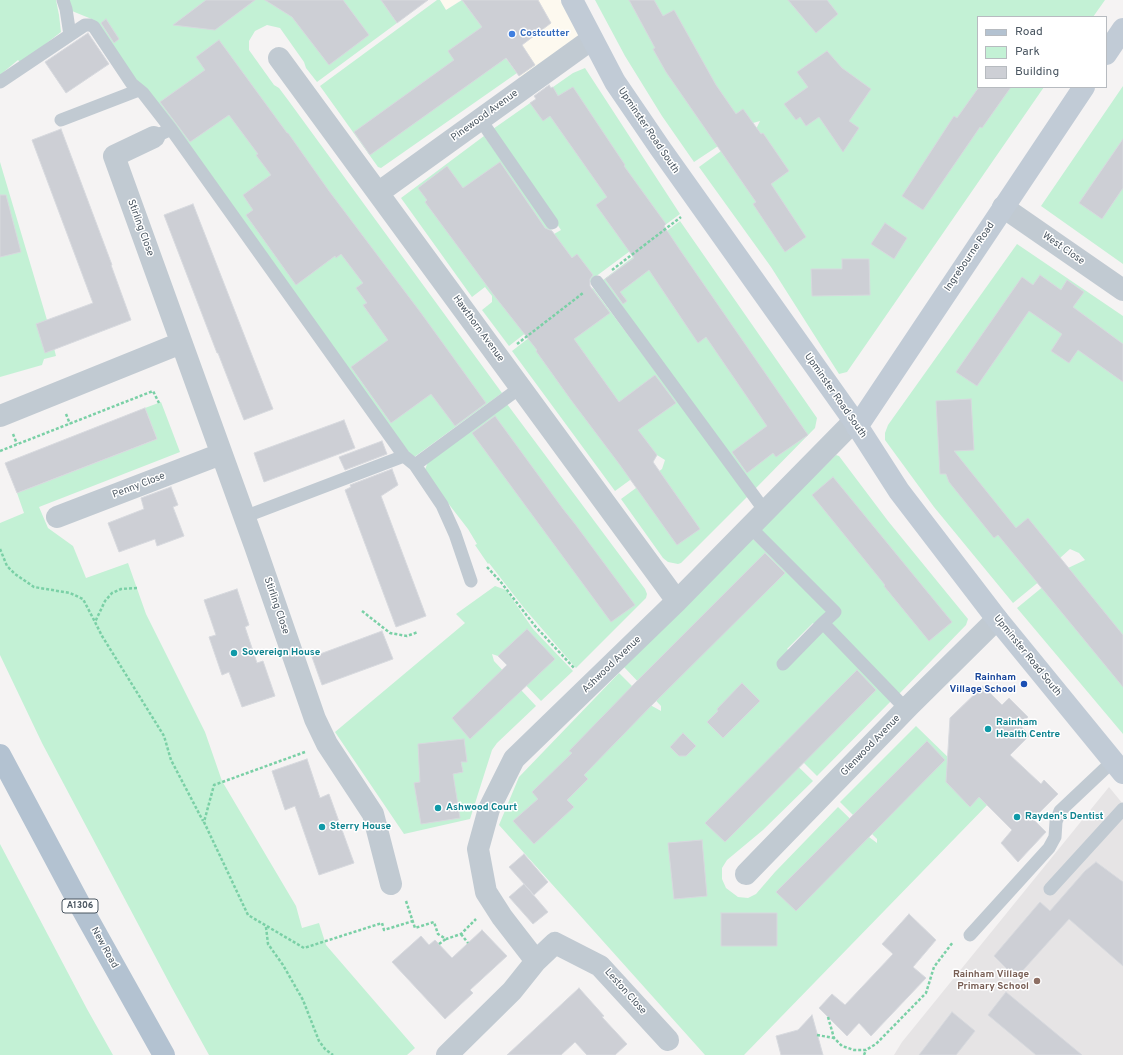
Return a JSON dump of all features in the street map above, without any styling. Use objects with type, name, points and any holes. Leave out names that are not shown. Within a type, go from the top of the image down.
[{"type":"main road","name":"New Road","points":[[0,755],[80,905],[164,1055]]},
{"type":"street","name":"Upminster Road South","points":[[572,0],[615,82],[855,424],[899,491],[997,619],[1118,767]]},
{"type":"street","points":[[1107,53],[1123,29]]},
{"type":"street","name":"Pinewood Avenue","points":[[378,193],[592,39]]},
{"type":"street","name":"Hawthorn Avenue","points":[[279,58],[678,601]]},
{"type":"street","name":"Ingrebourne Road","points":[[855,424],[1083,88]]},
{"type":"street","name":"Stirling Close","points":[[163,133],[114,156],[315,719],[327,744],[373,814],[398,891]]},
{"type":"street","name":"West Close","points":[[1003,207],[1123,290]]},
{"type":"street","points":[[0,416],[181,343]]},
{"type":"street","name":"Ashwood Avenue","points":[[530,953],[502,917],[486,892],[478,849],[489,809],[514,759],[678,601],[765,511],[855,424]]},
{"type":"street","name":"Penny Close","points":[[57,517],[221,454]]},
{"type":"street","name":"Glenwood Avenue","points":[[746,874],[997,619]]},
{"type":"street","name":"Leston Close","points":[[447,1055],[512,991],[530,953],[555,943],[600,966],[668,1040]]},
{"type":"lane","points":[[63,0],[70,35]]},
{"type":"lane","points":[[0,82],[85,25],[90,25],[94,28],[132,84],[143,93],[163,133],[404,456],[415,465],[442,505],[455,534],[471,581]]},
{"type":"lane","points":[[61,120],[139,90]]},
{"type":"lane","points":[[480,119],[552,223]]},
{"type":"lane","points":[[597,282],[765,511]]},
{"type":"lane","points":[[415,465],[521,387]]},
{"type":"lane","points":[[244,517],[404,456]]},
{"type":"lane","points":[[750,527],[834,612],[783,664]]},
{"type":"lane","points":[[823,623],[906,710]]},
{"type":"lane","points":[[970,936],[1049,848],[1055,837],[1056,822],[1060,812],[1118,767]]},
{"type":"lane","points":[[1050,889],[1123,810]]},
{"type":"path","points":[[0,451],[153,391],[159,403]]},
{"type":"path","points":[[66,415],[70,424]]},
{"type":"path","points":[[0,549],[7,566],[15,574],[34,587],[70,593],[83,599],[102,636],[164,736],[171,760],[204,822],[248,915],[266,927],[304,948],[382,923],[384,930],[413,921]]},
{"type":"path","points":[[485,565],[500,581],[535,626],[590,686]]},
{"type":"path","points":[[95,622],[105,601],[112,593],[121,589],[137,588]]},
{"type":"path","points":[[362,611],[390,633],[407,636],[418,632]]},
{"type":"path","points":[[204,822],[214,784],[327,744]]},
{"type":"path","points":[[398,891],[415,928],[434,922],[438,934],[446,939]]},
{"type":"path","points":[[439,944],[446,939],[461,934],[476,919]]},
{"type":"path","points":[[266,927],[268,944],[283,965],[303,1000],[319,1041],[332,1055]]},
{"type":"path","points":[[461,934],[468,943]]},
{"type":"path","points":[[828,1017],[834,1038],[842,1046],[854,1050],[866,1050],[876,1044],[926,993],[934,967],[954,941],[970,936]]},
{"type":"path","points":[[817,1035],[834,1038]]},
{"type":"path","points":[[864,1055],[866,1050]]},
{"type":"shaded area","points":[[440,0],[461,0],[446,10]]},
{"type":"shaded area","points":[[462,0],[572,0],[592,39],[527,86]]},
{"type":"shaded area","name":"Rainham Village Primary School","points":[[1109,787],[1123,804],[1123,1055],[894,1055],[902,1042]]},
{"type":"green space","points":[[0,0],[56,0],[61,32],[21,63],[18,60],[0,75]]},
{"type":"green space","points":[[68,0],[389,0],[384,4],[397,23],[317,82],[280,28],[267,25],[255,31],[249,41],[249,50],[274,85],[279,88],[288,100],[502,393],[413,458],[139,85],[94,20],[72,11]]},
{"type":"green space","points":[[437,0],[440,0],[446,10],[462,0],[517,73],[381,168],[378,167],[320,86]]},
{"type":"green space","points":[[595,0],[1105,0],[1094,16],[977,16],[977,88],[1043,88],[847,372],[839,374],[771,267],[699,167],[721,151],[753,135],[760,121],[753,123],[694,162],[662,116],[625,56]]},
{"type":"green space","points":[[585,68],[680,214],[591,280],[592,281],[509,346],[482,310],[492,302],[492,296],[485,287],[472,297],[401,198],[484,136],[554,234],[561,230],[493,129],[573,73]]},
{"type":"green space","points":[[1123,86],[1123,264],[1041,206]]},
{"type":"green space","points":[[0,162],[47,320],[56,356],[44,359],[42,365],[0,377]]},
{"type":"green space","points":[[680,221],[817,418],[815,428],[755,489],[603,280]]},
{"type":"green space","points":[[1017,244],[1123,316],[1123,734],[1017,608],[1067,567],[1068,568],[1085,560],[1079,553],[1070,549],[1060,558],[1063,562],[1013,603],[934,507],[885,440],[885,433],[888,425]]},
{"type":"green space","points":[[593,288],[748,496],[681,563],[678,564],[668,562],[663,558],[621,499],[662,469],[665,460],[657,455],[652,464],[615,491],[512,351]]},
{"type":"green space","points":[[161,402],[180,452],[39,507],[48,528],[73,546],[86,578],[128,563],[146,614],[205,732],[222,781],[296,906],[302,928],[319,923],[326,945],[415,1048],[407,1055],[209,1055],[42,743],[0,655],[0,523],[24,513],[17,493],[157,439],[145,408]]},
{"type":"green space","points":[[507,404],[645,589],[647,594],[646,598],[576,668],[524,608],[489,563],[488,564],[475,545],[477,544],[468,529],[424,472],[428,462]]},
{"type":"green space","points":[[836,455],[839,456],[888,521],[968,619],[966,625],[898,695],[828,621],[839,612],[760,529]]},
{"type":"green space","points":[[752,538],[828,613],[817,626],[813,623],[787,649],[791,652],[821,629],[893,699],[817,776],[785,744],[779,748],[813,781],[763,830],[727,860],[722,868],[722,879],[726,888],[738,897],[748,898],[756,894],[775,872],[838,807],[877,843],[877,839],[840,802],[916,726],[992,800],[744,1055],[705,1055],[499,825],[519,777],[619,673],[652,706],[661,711],[661,706],[624,667]]},
{"type":"green space","points":[[495,586],[506,590],[533,629],[573,671],[541,701],[498,656],[492,654],[494,661],[536,706],[497,743],[492,750],[470,819],[404,834],[335,732],[465,623],[456,614]]},
{"type":"green space","points":[[0,844],[87,1009],[113,1055],[0,1055]]},
{"type":"building","points":[[206,0],[255,0],[215,30],[173,25]]},
{"type":"building","points":[[265,0],[343,0],[369,35],[329,65],[292,17]]},
{"type":"building","points":[[381,0],[428,0],[397,23]]},
{"type":"building","points":[[462,0],[538,0],[551,23],[522,45],[535,65],[519,76],[506,58],[370,155],[354,132],[454,60],[448,51],[482,27]]},
{"type":"building","points":[[629,0],[654,0],[663,16],[674,10],[716,85],[736,114],[743,109],[761,134],[763,133],[789,171],[771,184],[806,237],[785,252],[753,204],[756,202],[666,72]]},
{"type":"building","points":[[788,0],[827,0],[838,14],[816,33]]},
{"type":"building","points":[[106,19],[119,39],[114,43],[101,23]]},
{"type":"building","points":[[88,33],[109,64],[66,93],[45,62]]},
{"type":"building","points":[[219,40],[486,403],[455,426],[431,394],[391,423],[351,367],[388,340],[363,305],[367,303],[356,288],[363,283],[341,254],[336,258],[335,256],[296,285],[246,215],[253,210],[243,195],[271,175],[256,155],[258,154],[229,115],[190,142],[160,102],[205,70],[196,57]]},
{"type":"building","points":[[827,51],[842,68],[871,89],[849,121],[859,128],[843,152],[819,117],[806,126],[800,117],[796,120],[784,104],[808,87],[797,72]]},
{"type":"building","points":[[549,85],[551,88],[553,87],[558,96],[573,87],[625,165],[624,166],[666,224],[664,226],[680,250],[808,435],[776,457],[773,453],[747,473],[732,452],[767,426],[706,337],[698,343],[649,270],[620,292],[627,301],[623,304],[605,279],[634,258],[596,205],[607,197],[550,116],[543,121],[530,103],[536,99],[534,96]]},
{"type":"building","points":[[978,88],[1010,88],[982,128],[980,127],[923,210],[902,196],[954,116],[957,118]]},
{"type":"building","points":[[61,129],[131,320],[45,353],[36,324],[93,303],[32,140]]},
{"type":"building","points":[[1123,139],[1123,188],[1102,219],[1079,203]]},
{"type":"building","points":[[500,162],[545,228],[552,231],[572,258],[577,254],[593,275],[590,279],[590,286],[610,313],[574,339],[619,402],[655,375],[676,403],[638,430],[657,455],[653,462],[700,529],[677,545],[571,400],[536,351],[537,350],[493,294],[425,202],[427,200],[418,188],[447,166],[463,188]]},
{"type":"building","points":[[0,195],[6,195],[21,252],[0,257]]},
{"type":"building","points":[[193,204],[273,409],[244,420],[164,215]]},
{"type":"building","points":[[885,223],[907,238],[894,259],[871,244]]},
{"type":"building","points":[[842,259],[869,259],[870,295],[812,296],[811,269],[842,269]]},
{"type":"building","points":[[1040,275],[1061,290],[1067,280],[1084,292],[1073,307],[1123,344],[1123,382],[1078,350],[1069,363],[1051,351],[1062,334],[1029,311],[977,386],[956,372],[1022,277],[1033,285]]},
{"type":"building","points":[[971,399],[974,450],[954,451],[1016,528],[1028,518],[1123,635],[1123,687],[998,535],[994,538],[949,482],[946,474],[940,474],[936,401]]},
{"type":"building","points":[[145,408],[157,439],[17,493],[5,463]]},
{"type":"building","points":[[495,416],[635,605],[611,622],[472,433]]},
{"type":"building","points":[[344,420],[355,448],[264,482],[254,453]]},
{"type":"building","points":[[382,441],[387,454],[345,470],[339,457]]},
{"type":"building","points":[[392,469],[398,485],[381,496],[426,616],[396,627],[345,490],[351,487],[350,485]]},
{"type":"building","points":[[833,477],[952,622],[929,641],[812,495]]},
{"type":"building","points":[[171,487],[178,505],[173,507],[184,536],[157,546],[155,539],[119,552],[108,523],[144,509],[141,498]]},
{"type":"building","points":[[765,553],[785,573],[584,775],[588,779],[567,800],[574,807],[534,844],[513,821],[538,799],[532,792],[572,753],[569,751],[637,681]]},
{"type":"building","name":"Sovereign House","points":[[237,589],[249,625],[245,627],[257,663],[263,661],[275,696],[242,707],[229,672],[222,675],[209,637],[216,635],[204,600]]},
{"type":"building","points":[[527,629],[555,659],[470,739],[452,718],[507,665],[498,656]]},
{"type":"building","points":[[382,631],[393,659],[322,685],[312,657]]},
{"type":"building","points":[[857,670],[876,690],[725,842],[705,823]]},
{"type":"building","points":[[742,683],[760,701],[723,738],[707,722],[718,711],[717,709]]},
{"type":"building","points":[[983,686],[1002,705],[1009,698],[1028,717],[1020,725],[1030,735],[1010,755],[1041,784],[1044,780],[1058,794],[1033,819],[1046,832],[1018,862],[1001,843],[1012,830],[979,797],[970,807],[946,782],[950,718]]},
{"type":"building","points":[[683,733],[696,746],[686,756],[679,756],[670,747]]},
{"type":"building","points":[[464,739],[467,762],[461,762],[463,772],[453,774],[460,818],[421,824],[414,783],[420,782],[418,744]]},
{"type":"building","points":[[927,741],[945,760],[796,911],[776,892]]},
{"type":"building","name":"Sterry House","points":[[307,759],[320,798],[329,794],[354,863],[319,875],[295,806],[285,810],[272,771]]},
{"type":"building","points":[[702,840],[707,896],[674,899],[668,843]]},
{"type":"building","points":[[524,854],[548,882],[534,895],[509,867]]},
{"type":"building","points":[[1096,862],[1123,882],[1123,966],[1069,919],[1016,978],[994,956],[1040,902],[1050,911],[1085,871]]},
{"type":"building","points":[[524,884],[548,912],[533,924],[509,897]]},
{"type":"building","points":[[721,913],[777,913],[777,946],[721,946]]},
{"type":"building","points":[[909,914],[936,940],[913,967],[926,978],[871,1036],[859,1023],[847,1036],[819,1008],[832,994],[845,1005],[893,954],[882,944]]},
{"type":"building","points":[[482,930],[507,956],[470,990],[473,993],[445,1019],[392,962],[421,936],[429,945],[435,940],[452,958]]},
{"type":"building","points":[[579,988],[604,1016],[602,1017],[627,1044],[615,1055],[587,1055],[575,1042],[561,1055],[507,1055]]},
{"type":"building","points":[[1006,992],[1082,1055],[1036,1055],[988,1015]]},
{"type":"building","points":[[952,1012],[975,1031],[956,1055],[919,1055]]},
{"type":"building","points":[[812,1015],[823,1055],[781,1055],[776,1036],[798,1030]]},
{"type":"place","name":"Costcutter","points":[[512,34]]},
{"type":"place","name":"Sovereign House","points":[[234,653]]},
{"type":"place","name":"Rainham Village School","points":[[1024,684]]},
{"type":"place","name":"Rainham Health Centre","points":[[988,729]]},
{"type":"place","name":"Ashwood Court","points":[[438,808]]},
{"type":"place","name":"Rayden's Dentist","points":[[1017,817]]},
{"type":"place","name":"Sterry House","points":[[322,827]]},
{"type":"place","name":"Rainham Village Primary School","points":[[1037,981]]}]
